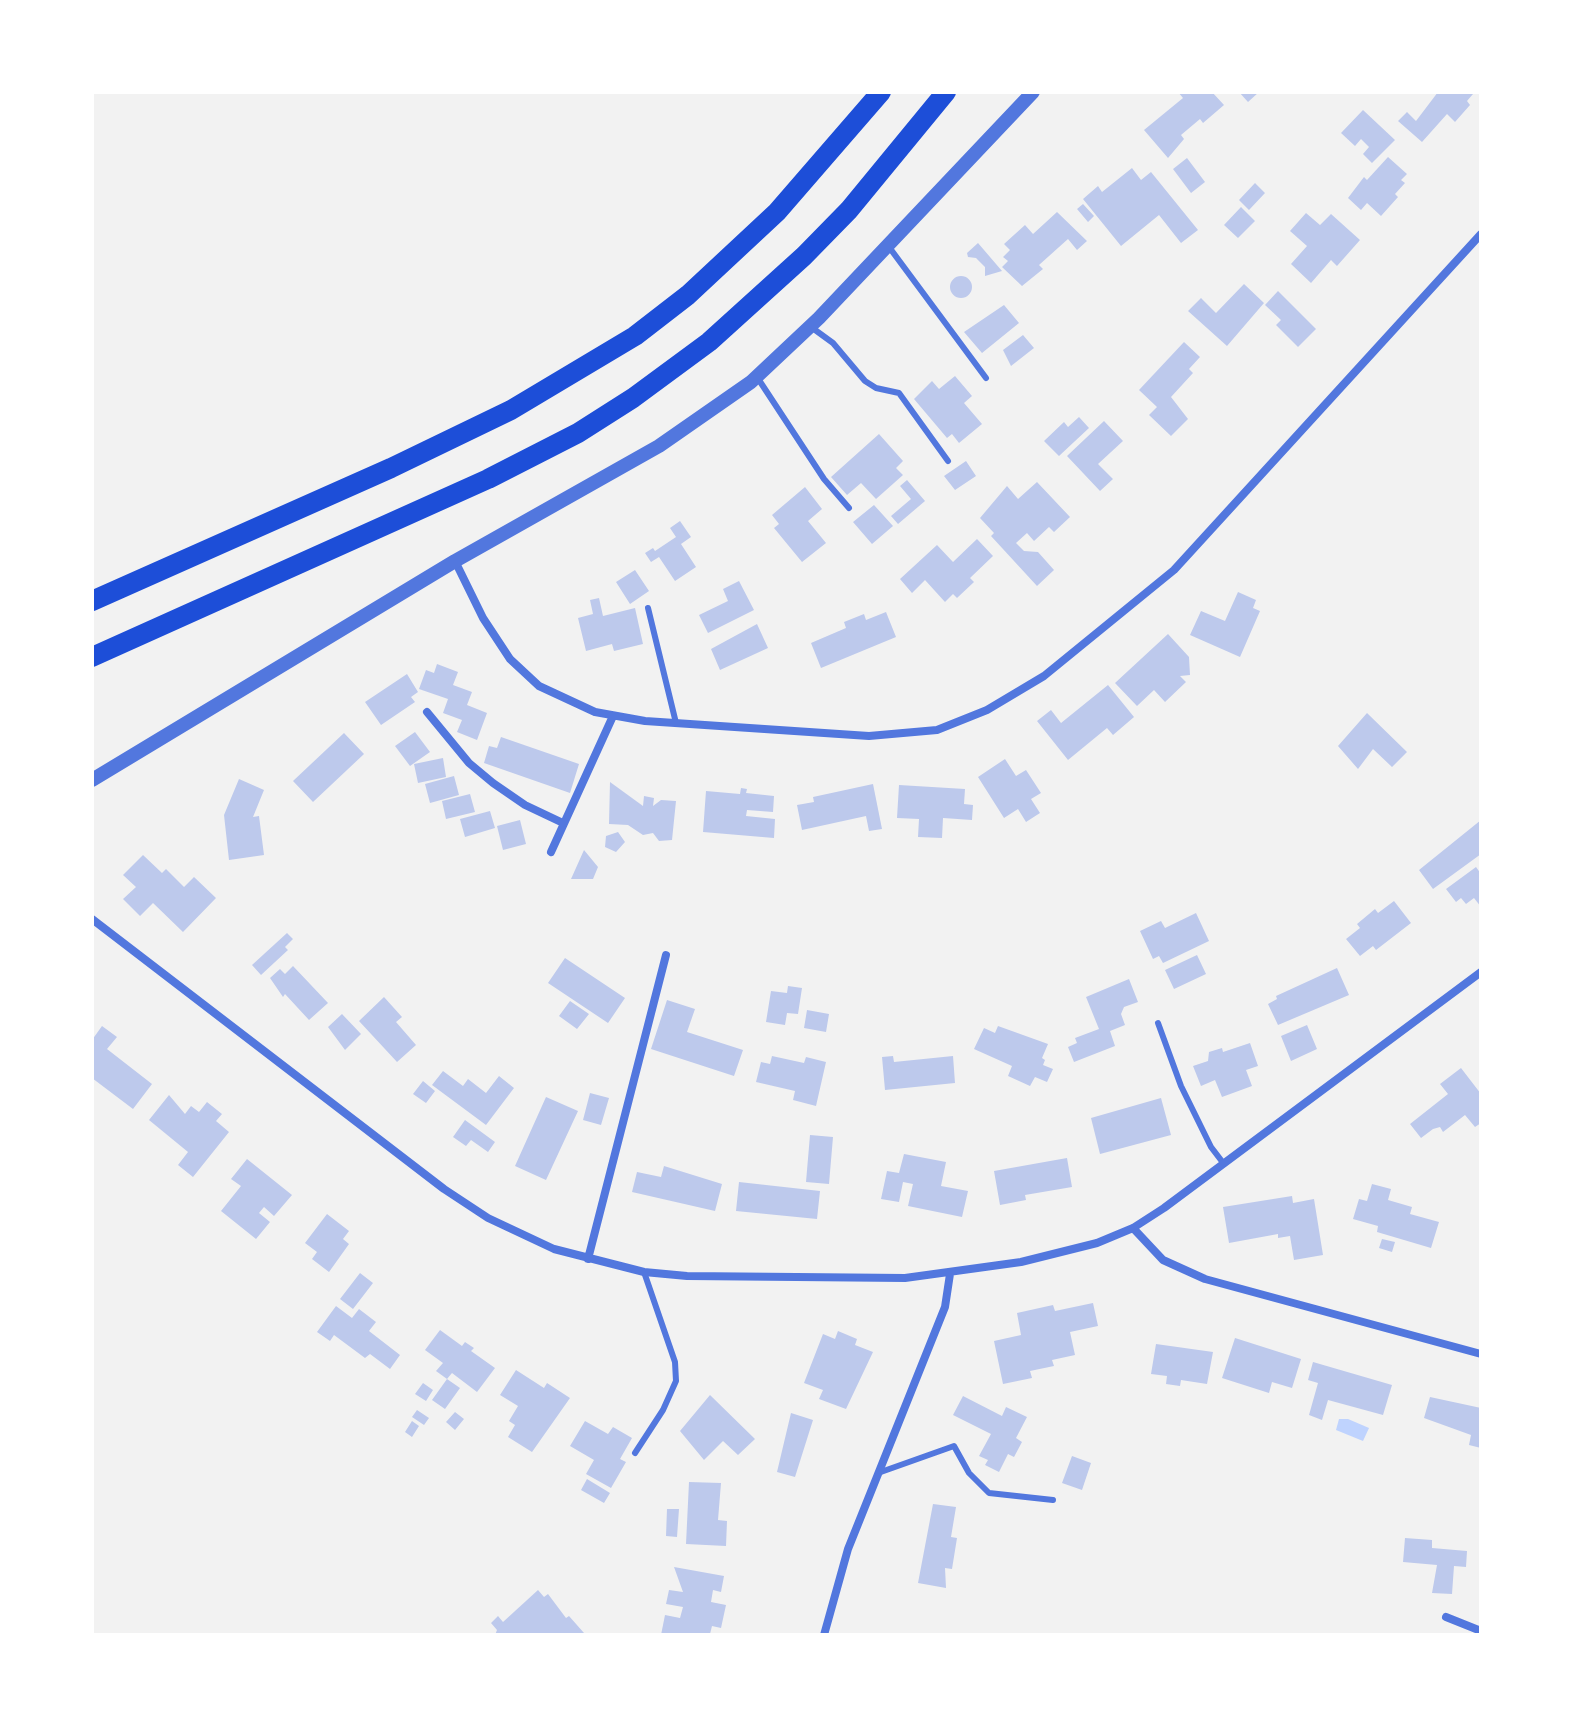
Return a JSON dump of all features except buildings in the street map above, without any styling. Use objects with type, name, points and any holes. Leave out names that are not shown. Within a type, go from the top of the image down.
[{"type":"highway","points":[[92,598],[391,468],[574,375],[635,336],[688,295],[777,212],[881,92]]},
{"type":"highway","points":[[92,657],[529,459],[578,433],[678,367],[759,300],[813,247],[849,210],[946,92]]},
{"type":"highway","points":[[92,672],[311,557]]},
{"type":"street","points":[[92,780],[455,561],[659,446],[757,377],[889,247],[1033,92]]},
{"type":"street","points":[[455,561],[497,641],[523,674],[563,699],[613,716],[676,723],[899,736],[950,725],[1015,696],[1099,634],[1174,570],[1481,234]]},
{"type":"street","points":[[427,712],[469,763],[493,783],[525,805],[563,823]]},
{"type":"street","points":[[551,852],[613,716]]},
{"type":"street","points":[[92,919],[444,1189],[520,1234],[588,1259],[644,1272],[687,1276],[869,1280],[950,1274],[1060,1254],[1133,1228],[1481,972]]},
{"type":"street","points":[[588,1259],[666,955]]},
{"type":"street","points":[[1133,1228],[1163,1260],[1205,1279],[1481,1354]]},
{"type":"street","points":[[824,1635],[848,1549],[945,1307],[950,1274]]},
{"type":"street","points":[[1446,1617],[1481,1631]]},
{"type":"lane","points":[[889,247],[986,378]]},
{"type":"lane","points":[[811,327],[833,343],[865,381],[876,388],[899,393],[948,461]]},
{"type":"lane","points":[[757,377],[824,479],[849,508]]},
{"type":"lane","points":[[648,608],[676,723]]},
{"type":"lane","points":[[1158,1023],[1181,1086],[1211,1147],[1224,1164]]},
{"type":"lane","points":[[635,1453],[663,1410],[676,1381],[675,1362],[644,1272]]},
{"type":"lane","points":[[878,1473],[954,1446],[969,1473],[989,1493],[1053,1500]]},
{"type":"water","points":[[1339,1419],[1348,1419],[1369,1428],[1363,1441],[1336,1430]]}]
